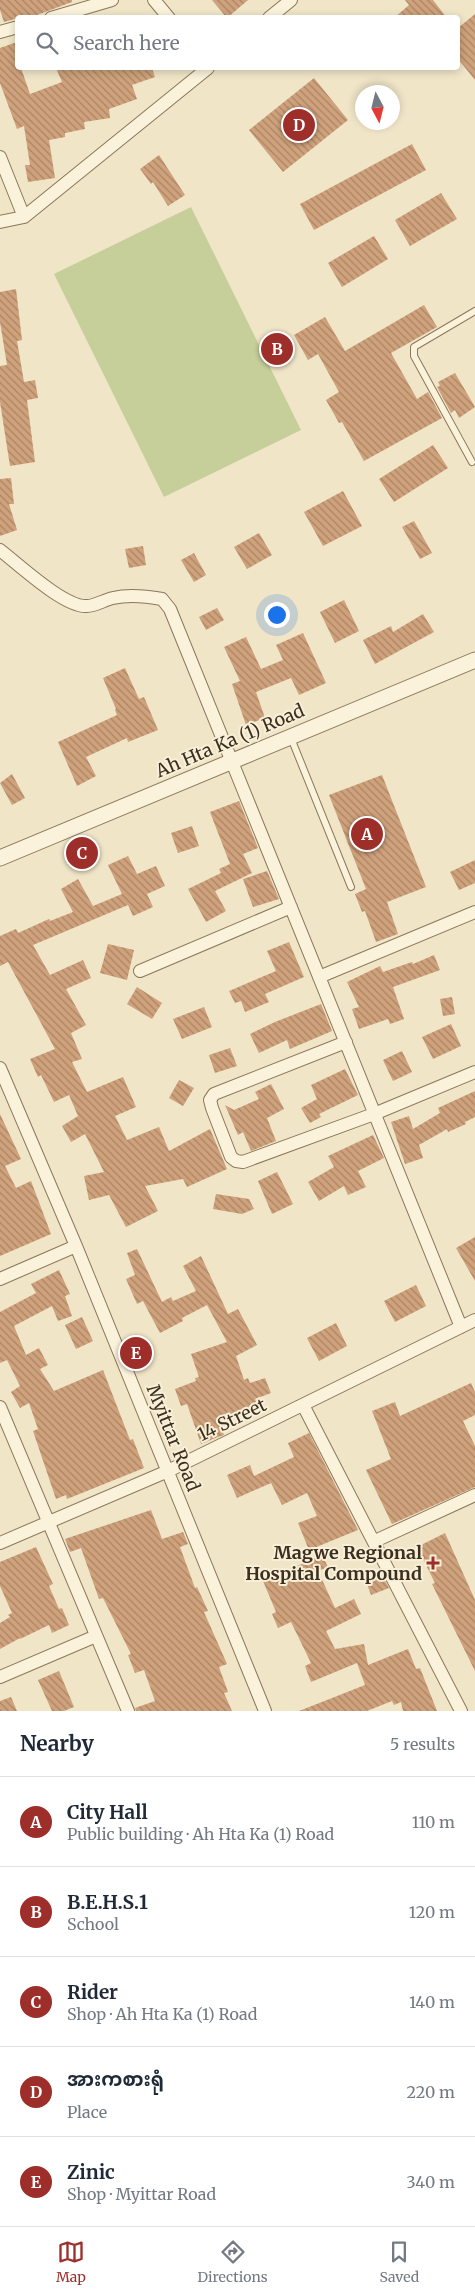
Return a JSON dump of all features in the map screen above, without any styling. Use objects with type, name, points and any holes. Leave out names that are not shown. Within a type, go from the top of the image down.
[{"type":"street","points":[[61,15],[112,0]]},
{"type":"street","points":[[154,0],[166,15]]},
{"type":"street","points":[[273,15],[291,0]]},
{"type":"street","points":[[0,32],[15,28]]},
{"type":"street","points":[[0,222],[24,217],[206,70]]},
{"type":"street","points":[[0,157],[24,217]]},
{"type":"street","points":[[0,550],[63,599],[80,605],[87,606],[114,598],[134,596],[162,600],[170,609],[461,1327]]},
{"type":"street","name":"Ah Hta Ka (1) Road","points":[[0,858],[475,660]]},
{"type":"street","points":[[140,971],[291,907]]},
{"type":"street","points":[[319,977],[475,912]]},
{"type":"street","points":[[346,1042],[214,1094],[210,1100],[212,1108],[232,1157],[236,1161],[243,1162],[374,1114],[475,1072]]},
{"type":"street","name":"Myittar Road","points":[[0,1068],[76,1246],[265,1711]]},
{"type":"street","points":[[0,1279],[76,1246]]},
{"type":"street","name":"14 Street","points":[[0,1543],[168,1471],[475,1320]]},
{"type":"street","points":[[304,1404],[461,1711]]},
{"type":"street","points":[[0,1407],[128,1711]]},
{"type":"street","points":[[375,1541],[475,1496]]},
{"type":"street","points":[[0,1677],[96,1636]]},
{"type":"lane","points":[[472,462],[414,356],[414,347],[475,311]]},
{"type":"lane","points":[[291,736],[351,887]]},
{"type":"green space","points":[[191,207],[301,430],[164,497],[54,274]]},
{"type":"building","points":[[0,0],[72,0],[72,2],[37,15],[15,15],[15,19],[4,22],[0,10]]},
{"type":"building","points":[[212,0],[248,0],[230,15],[224,15]]},
{"type":"building","points":[[405,0],[433,0],[445,15],[397,15],[409,5]]},
{"type":"building","points":[[475,14],[475,80],[460,61],[460,26]]},
{"type":"building","points":[[15,43],[15,70],[22,70],[30,94],[62,82],[57,70],[153,70],[155,77],[132,85],[137,99],[109,109],[110,118],[84,122],[85,129],[65,133],[65,137],[49,140],[55,178],[28,182],[25,165],[30,165],[24,126],[17,129],[0,83],[0,48]]},
{"type":"building","points":[[314,78],[348,120],[283,172],[249,130]]},
{"type":"building","points":[[412,144],[426,170],[314,230],[300,204]]},
{"type":"building","points":[[159,155],[185,195],[168,206],[153,182],[151,184],[140,169]]},
{"type":"building","points":[[441,193],[457,219],[410,246],[395,220]]},
{"type":"building","points":[[374,236],[388,259],[342,287],[328,263]]},
{"type":"building","points":[[16,289],[22,340],[17,341],[24,382],[35,380],[38,398],[27,400],[35,462],[10,466],[0,402],[0,366],[7,365],[0,322],[0,292]]},
{"type":"building","points":[[424,305],[437,327],[391,353],[417,399],[428,392],[442,418],[364,461],[342,422],[339,423],[326,400],[339,392],[318,354],[308,360],[294,335],[325,317],[345,351]]},
{"type":"building","points":[[455,373],[475,407],[459,418],[455,410],[451,413],[437,387],[440,386],[438,382]]},
{"type":"building","points":[[433,445],[448,468],[394,502],[379,479]]},
{"type":"building","points":[[11,478],[14,504],[9,504],[17,530],[0,536],[0,479]]},
{"type":"building","points":[[343,491],[362,526],[323,546],[304,512]]},
{"type":"building","points":[[414,521],[432,553],[420,559],[402,527]]},
{"type":"building","points":[[259,533],[272,555],[247,569],[234,547]]},
{"type":"building","points":[[143,546],[146,565],[129,568],[125,549]]},
{"type":"building","points":[[194,553],[206,575],[194,582],[181,560]]},
{"type":"building","points":[[344,600],[359,631],[335,643],[320,612]]},
{"type":"building","points":[[217,608],[224,620],[206,630],[199,617]]},
{"type":"building","points":[[423,614],[434,632],[375,664],[363,640],[391,626],[393,632]]},
{"type":"building","points":[[303,633],[326,683],[299,695],[291,678],[256,692],[265,718],[246,725],[232,684],[240,681],[224,647],[246,637],[261,669],[283,660],[276,645]]},
{"type":"building","points":[[125,668],[139,699],[144,697],[158,730],[128,742],[127,738],[86,757],[96,776],[77,786],[58,742],[117,715],[103,678]]},
{"type":"building","points":[[12,774],[25,798],[12,805],[0,783]]},
{"type":"building","points":[[382,775],[426,887],[387,902],[398,934],[376,942],[365,911],[362,912],[355,894],[366,889],[329,795]]},
{"type":"building","points":[[239,801],[258,848],[243,854],[252,873],[215,891],[226,911],[206,922],[188,889],[221,873],[219,869],[230,864],[210,812]]},
{"type":"building","points":[[192,826],[199,846],[178,853],[171,833]]},
{"type":"building","points":[[128,856],[137,874],[156,866],[165,886],[147,894],[153,907],[133,916],[128,905],[33,945],[50,975],[83,960],[91,978],[66,989],[86,1025],[71,1033],[82,1059],[72,1062],[87,1092],[123,1077],[136,1107],[115,1116],[127,1140],[159,1127],[169,1151],[210,1129],[227,1169],[187,1187],[183,1179],[145,1186],[158,1211],[126,1227],[109,1195],[89,1200],[84,1176],[104,1172],[85,1134],[71,1142],[62,1126],[78,1116],[69,1095],[54,1102],[41,1075],[38,1077],[30,1059],[55,1049],[8,962],[0,966],[0,936],[16,929],[18,933],[49,919],[50,921],[73,912],[61,889],[78,879],[93,906],[122,894],[108,865]]},
{"type":"building","points":[[475,860],[475,883],[459,890],[450,872]]},
{"type":"building","points":[[267,871],[279,899],[253,907],[243,879]]},
{"type":"building","points":[[289,942],[304,977],[265,994],[269,1002],[245,1012],[241,1001],[235,1003],[229,991],[276,971],[267,951]]},
{"type":"building","points":[[108,944],[134,950],[127,980],[100,973]]},
{"type":"building","points":[[434,955],[440,970],[393,987],[404,1019],[390,1024],[388,1019],[359,1029],[352,1009],[359,1007],[347,982],[380,966],[383,972],[412,962],[413,964]]},
{"type":"building","points":[[137,987],[162,1003],[152,1019],[127,1004]]},
{"type":"building","points":[[452,997],[455,1014],[443,1016],[440,999]]},
{"type":"building","points":[[321,1004],[332,1031],[290,1049],[287,1040],[259,1053],[250,1034]]},
{"type":"building","points":[[204,1007],[212,1027],[182,1039],[173,1019]]},
{"type":"building","points":[[451,1024],[461,1046],[433,1059],[422,1037]]},
{"type":"building","points":[[230,1048],[237,1066],[215,1073],[209,1055]]},
{"type":"building","points":[[402,1051],[412,1072],[393,1081],[383,1060]]},
{"type":"building","points":[[345,1069],[358,1095],[319,1114],[321,1117],[310,1123],[301,1108],[317,1099],[311,1085]]},
{"type":"building","points":[[179,1080],[194,1088],[183,1106],[169,1098]]},
{"type":"building","points":[[271,1084],[284,1109],[267,1118],[276,1141],[251,1151],[243,1132],[238,1135],[225,1105],[234,1110],[259,1099],[255,1092]]},
{"type":"building","points":[[475,1091],[475,1117],[465,1122],[466,1124],[448,1132],[447,1129],[419,1145],[423,1158],[405,1164],[391,1122],[409,1116],[413,1129],[440,1113],[438,1108]]},
{"type":"building","points":[[0,1114],[21,1159],[5,1166],[16,1188],[31,1181],[51,1234],[0,1256]]},
{"type":"building","points":[[373,1135],[384,1158],[358,1171],[366,1187],[348,1195],[344,1186],[319,1201],[308,1182],[334,1167],[328,1156]]},
{"type":"building","points":[[277,1172],[293,1204],[272,1214],[258,1181]]},
{"type":"building","points":[[216,1194],[249,1199],[254,1209],[242,1214],[213,1209]]},
{"type":"building","points":[[475,1237],[475,1281],[456,1248]]},
{"type":"building","points":[[137,1249],[162,1302],[171,1297],[173,1301],[196,1291],[183,1266],[201,1256],[228,1314],[238,1309],[257,1345],[236,1356],[244,1380],[248,1378],[250,1383],[265,1378],[271,1393],[255,1399],[258,1408],[219,1422],[224,1435],[201,1444],[187,1404],[181,1406],[175,1389],[196,1381],[195,1378],[199,1377],[191,1354],[227,1342],[207,1305],[182,1318],[183,1321],[160,1333],[143,1301],[137,1304],[126,1279],[135,1275],[127,1253]]},
{"type":"building","points":[[59,1270],[70,1294],[65,1296],[72,1316],[58,1321],[52,1306],[14,1326],[26,1355],[39,1348],[48,1365],[40,1369],[54,1391],[103,1370],[130,1440],[133,1439],[144,1468],[67,1499],[66,1495],[56,1499],[33,1431],[38,1429],[29,1403],[20,1408],[11,1392],[20,1386],[7,1360],[0,1363],[0,1312],[36,1293],[31,1284]]},
{"type":"building","points":[[416,1285],[426,1306],[395,1322],[384,1301]]},
{"type":"building","points":[[82,1317],[93,1341],[76,1349],[65,1325]]},
{"type":"building","points":[[336,1323],[347,1346],[319,1361],[307,1338]]},
{"type":"building","points":[[471,1383],[475,1392],[475,1415],[463,1421],[475,1446],[475,1487],[392,1524],[366,1470],[391,1459],[372,1411],[395,1402],[400,1416]]},
{"type":"building","points":[[309,1433],[358,1530],[309,1550],[298,1523],[317,1516],[307,1493],[282,1505],[271,1483],[237,1498],[227,1475],[250,1465],[254,1476],[294,1457],[288,1443]]},
{"type":"building","points":[[151,1510],[162,1539],[183,1532],[188,1544],[180,1547],[195,1588],[197,1587],[208,1611],[204,1612],[227,1664],[219,1667],[228,1692],[224,1693],[232,1711],[136,1711],[135,1708],[155,1701],[144,1670],[135,1673],[128,1655],[131,1654],[103,1598],[99,1599],[81,1548],[70,1552],[65,1539]]},
{"type":"building","points":[[445,1533],[475,1600],[475,1671],[432,1584],[435,1583],[417,1547]]},
{"type":"building","points":[[36,1547],[53,1584],[49,1586],[59,1609],[62,1608],[69,1625],[52,1633],[49,1625],[0,1649],[0,1623],[10,1617],[8,1615],[12,1613],[0,1586],[0,1562]]},
{"type":"building","points":[[322,1555],[328,1567],[318,1571],[335,1608],[354,1599],[361,1614],[326,1631],[335,1649],[364,1644],[368,1665],[408,1649],[416,1669],[420,1668],[437,1711],[403,1711],[401,1702],[394,1705],[392,1701],[367,1711],[299,1711],[365,1685],[357,1663],[311,1682],[305,1666],[311,1663],[291,1622],[278,1628],[272,1614],[276,1612],[263,1581]]},
{"type":"building","points":[[379,1570],[389,1588],[371,1595],[364,1576]]},
{"type":"building","points":[[59,1671],[74,1707],[64,1711],[52,1711],[38,1680]]},
{"type":"building","points":[[11,1697],[17,1711],[0,1711],[0,1701]]},
{"type":"place","name":"အားကစားရုံ","points":[[299,125]]},
{"type":"place","name":"B.E.H.S.1","points":[[277,349]]},
{"type":"place","name":"City Hall","points":[[367,834]]},
{"type":"place","name":"Rider","points":[[82,853]]},
{"type":"place","name":"Zinic","points":[[136,1353]]},
{"type":"place","name":"Magwe Regional Hospital Compound","points":[[433,1563]]}]
